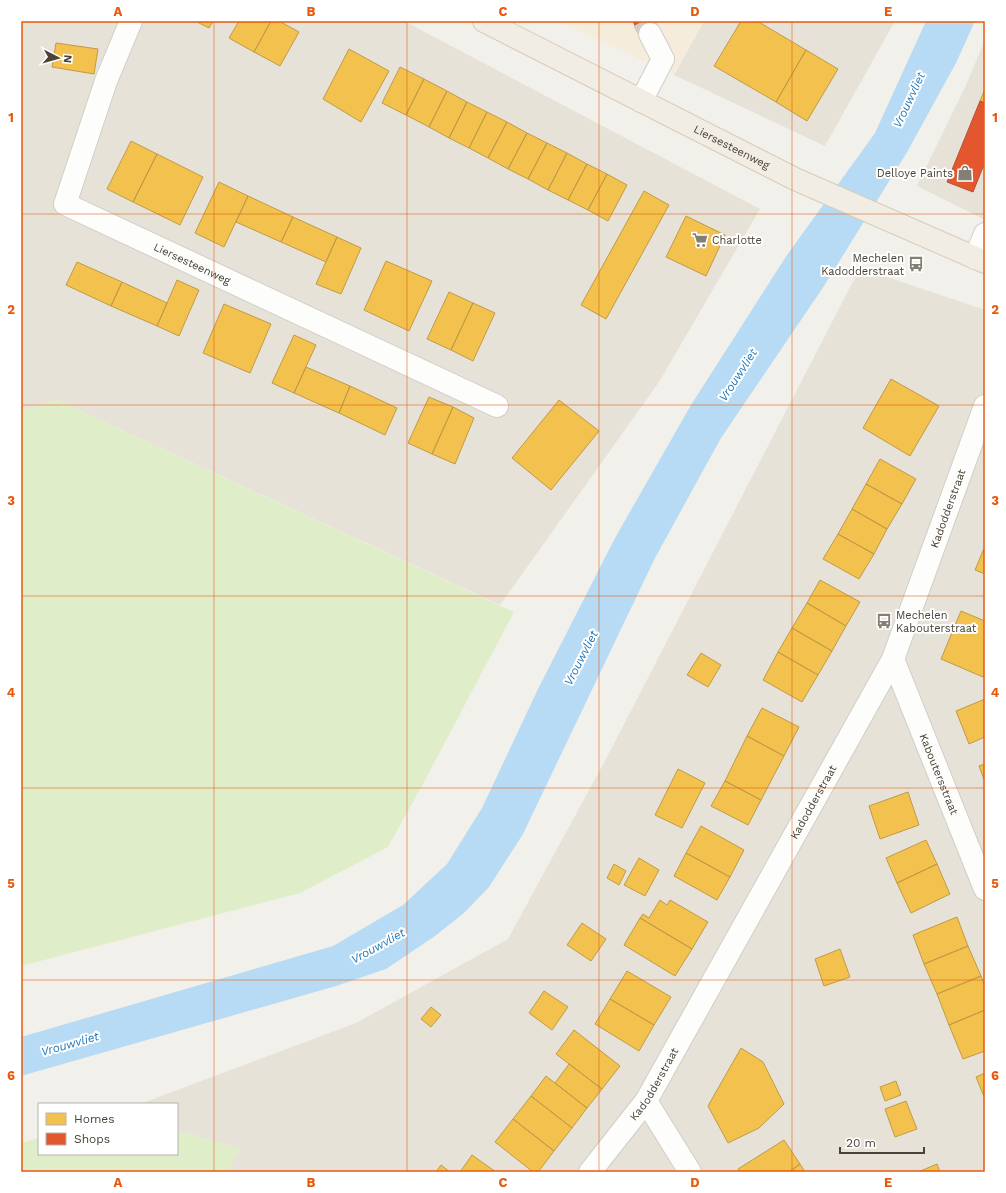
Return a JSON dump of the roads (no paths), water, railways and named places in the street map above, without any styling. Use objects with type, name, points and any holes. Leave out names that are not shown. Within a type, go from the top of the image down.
[{"type":"main road","name":"Liersesteenweg","points":[[484,21],[730,147],[813,187],[980,260]]},
{"type":"street","name":"Liersesteenweg","points":[[131,21],[106,81],[65,204],[497,406]]},
{"type":"street","points":[[641,101],[663,59],[650,34]]},
{"type":"street","points":[[980,260],[985,234]]},
{"type":"street","name":"Kadodderstraat","points":[[590,1172],[646,1101],[893,659],[985,406]]},
{"type":"street","name":"Kaboutersstraat","points":[[893,659],[985,889]]},
{"type":"street","points":[[646,1101],[690,1172]]},
{"type":"water","name":"Vrouwvliet","points":[[926,21],[975,21],[956,63],[906,154],[824,286],[721,438],[655,558],[523,834],[489,887],[464,913],[435,936],[386,969],[336,986],[21,1076],[21,1037],[333,946],[403,905],[447,864],[482,808],[538,689],[615,538],[691,405],[787,255],[875,133]]},
{"type":"tunnel","points":[[643,21],[650,34]]},
{"type":"place","name":"Delloye Paints","points":[[965,173]]},
{"type":"place","name":"Charlotte","points":[[700,240]]},
{"type":"place","name":"Mechelen Kadodderstraat","points":[[916,264]]},
{"type":"place","name":"Mechelen Kabouterstraat","points":[[884,621]]}]
